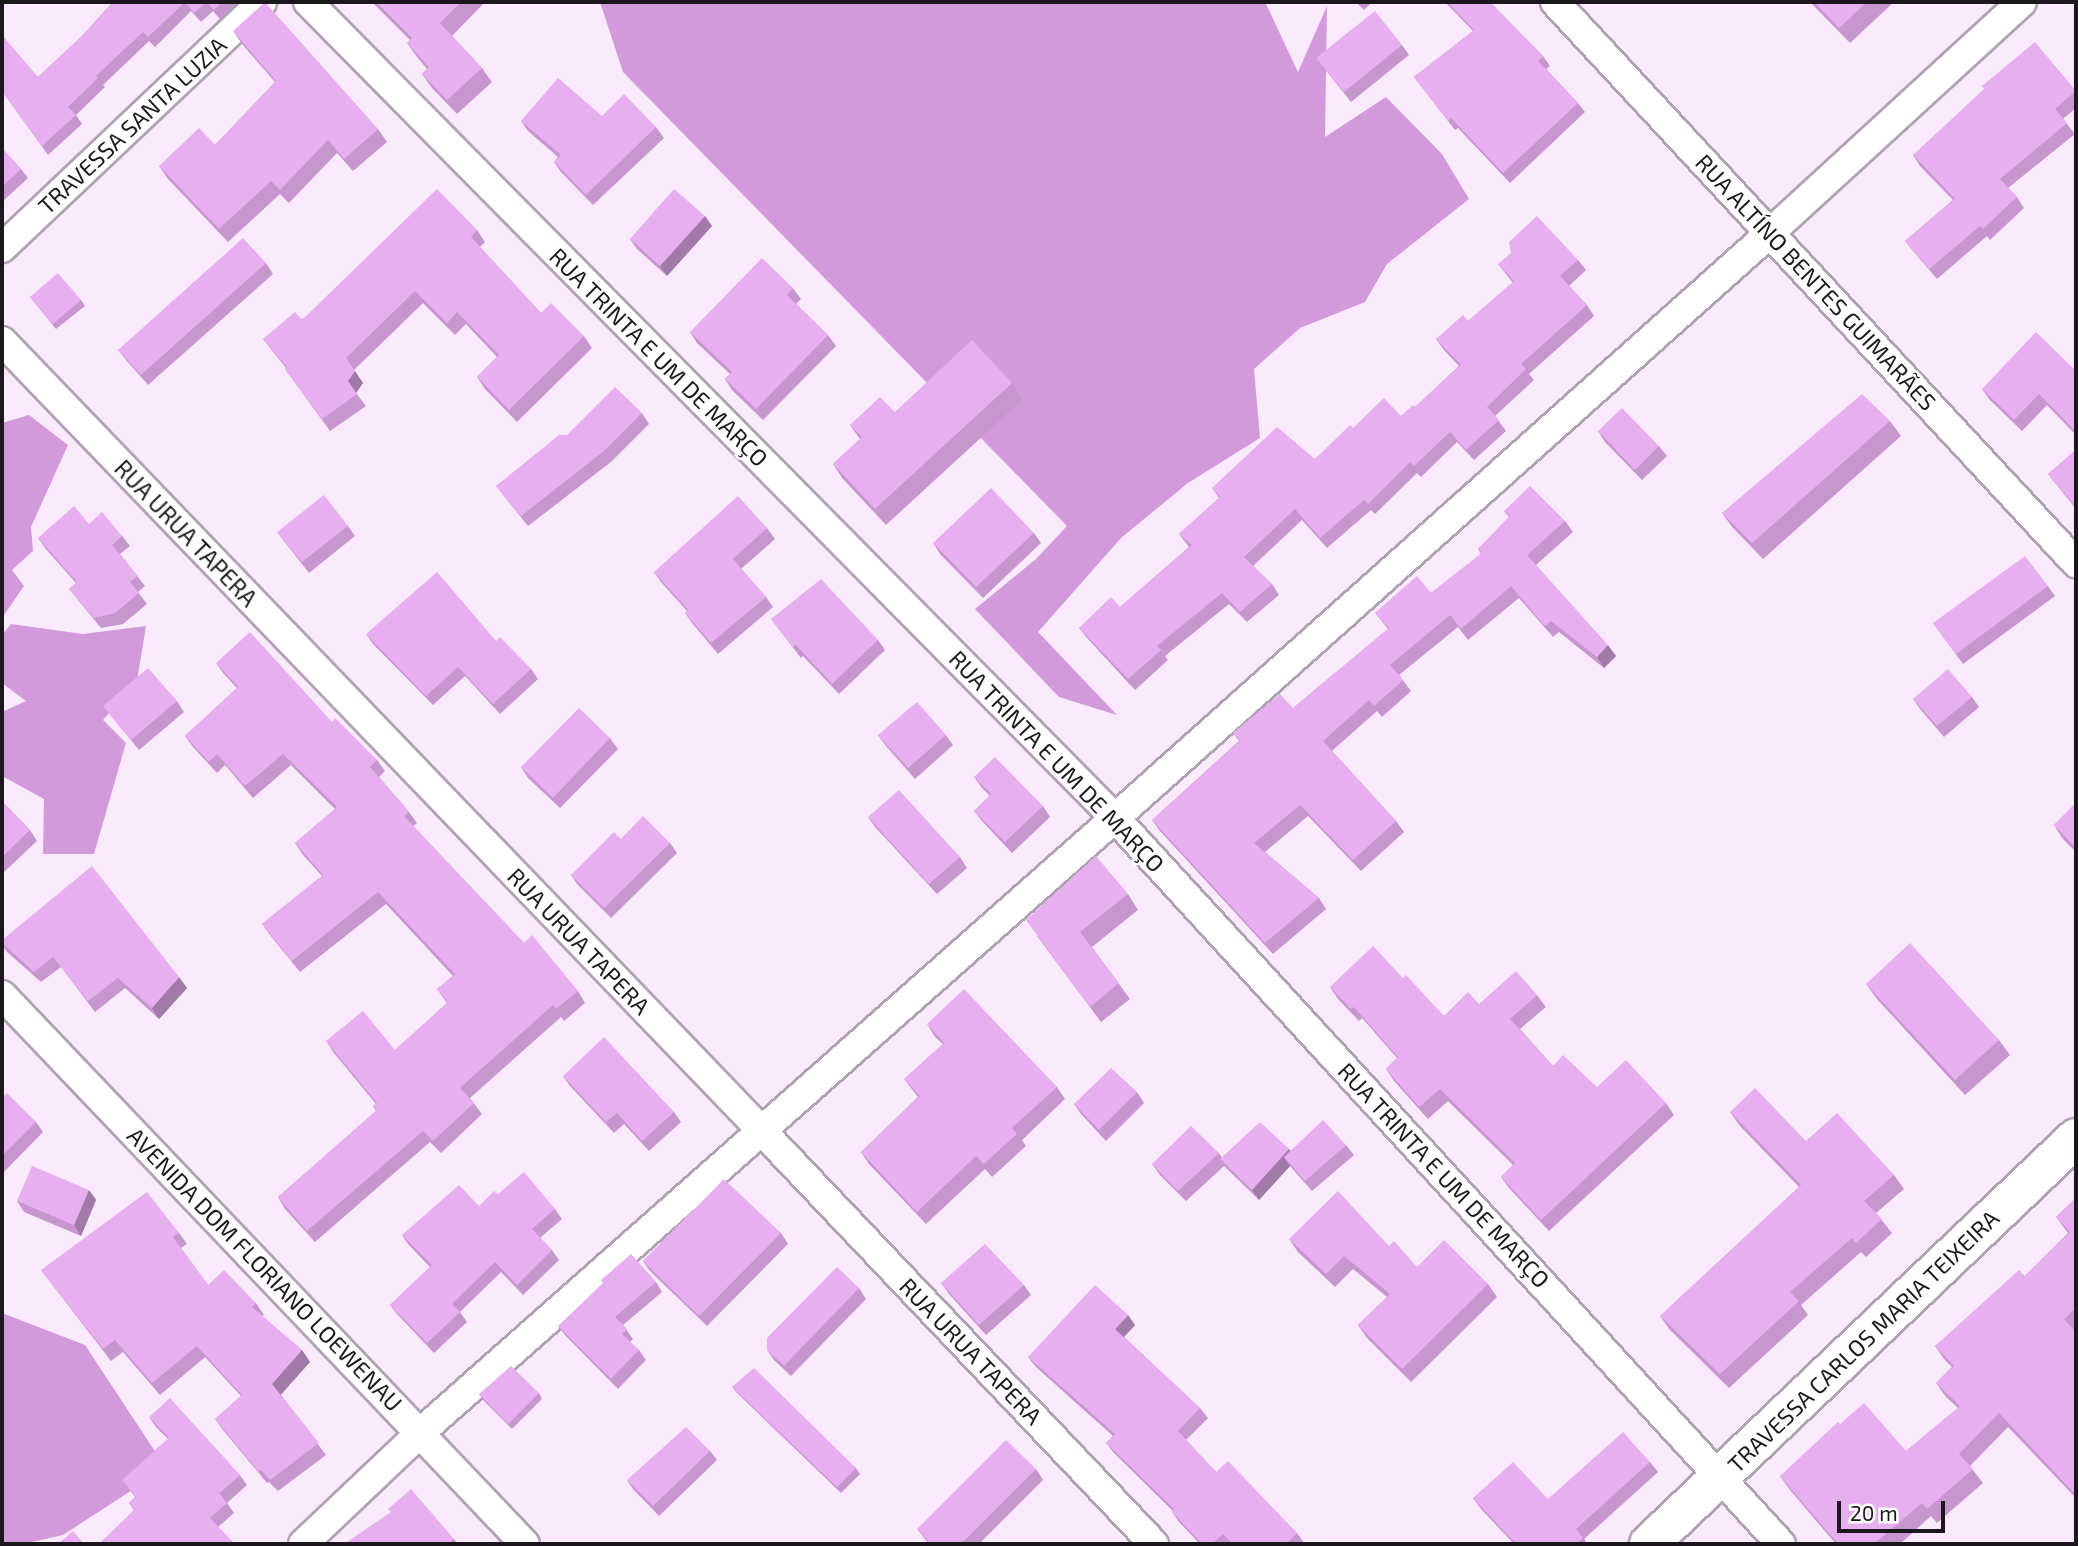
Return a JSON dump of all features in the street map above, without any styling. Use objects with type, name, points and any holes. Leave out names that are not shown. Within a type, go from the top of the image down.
[{"type":"main road","name":"TRAVESSA CARLOS MARIA TEIXEIRA","points":[[1649,1544],[2076,1138]]},
{"type":"street","name":"TRAVESSA SANTA LUZIA","points":[[2,248],[262,2]]},
{"type":"street","name":"RUA TRINTA E UM DE MARÇO","points":[[308,2],[1115,818],[1781,1544]]},
{"type":"street","name":"RUA ALTÍNO BENTES GUIMARÃES","points":[[1555,2],[2076,563]]},
{"type":"street","points":[[303,1544],[421,1432],[760,1129],[1115,818],[1771,232],[2022,2]]},
{"type":"street","name":"RUA URUA TAPERA","points":[[2,341],[760,1129],[1154,1544]]},
{"type":"street","name":"AVENIDA DOM FLORIANO LOEWENAU","points":[[2,995],[526,1544]]},
{"type":"shaded area","points":[[600,2],[1265,2],[1298,72],[1327,6],[1325,137],[1386,97],[1442,154],[1469,199],[1387,264],[1365,302],[1300,328],[1254,369],[1260,438],[1188,483],[1121,538],[1038,632],[1117,715],[1059,697],[975,609],[1036,559],[1067,526],[623,72]]},
{"type":"shaded area","points":[[29,415],[68,445],[31,527],[33,551],[12,570],[24,586],[2,618],[2,423]]},
{"type":"shaded area","points":[[11,624],[83,634],[146,626],[137,681],[103,720],[126,743],[94,854],[43,854],[44,799],[2,776],[2,712],[26,701],[2,683],[2,635]]},
{"type":"shaded area","points":[[2,1313],[85,1345],[166,1468],[63,1535],[23,1544],[2,1544]]},
{"type":"building","points":[[113,2],[185,2],[148,37],[143,32],[96,76],[98,78],[68,107],[76,115],[42,146],[2,91],[2,35],[38,77],[82,36]]},
{"type":"building","points":[[185,2],[207,2],[194,13]]},
{"type":"building","points":[[207,2],[222,2],[214,10]]},
{"type":"building","points":[[265,2],[378,129],[344,159],[328,140],[280,190],[271,181],[219,229],[159,166],[199,128],[215,145],[276,81],[233,31]]},
{"type":"building","points":[[376,2],[461,2],[440,23],[482,68],[447,100],[422,74],[429,67],[407,43],[412,38]]},
{"type":"building","points":[[1447,2],[1490,2],[1543,56],[1538,61],[1578,103],[1503,173],[1451,118],[1448,121],[1414,77],[1474,30]]},
{"type":"building","points":[[1814,2],[1867,2],[1839,28]]},
{"type":"building","points":[[1375,11],[1402,45],[1344,92],[1316,58]]},
{"type":"building","points":[[2035,42],[2076,91],[2055,109],[2067,123],[2000,179],[2017,197],[1983,229],[1980,226],[1929,269],[1905,241],[1955,199],[1913,155],[1984,89],[1982,86]]},
{"type":"building","points":[[558,78],[602,116],[624,94],[656,127],[586,195],[554,162],[561,155],[521,121]]},
{"type":"building","points":[[2,148],[21,169],[2,187]]},
{"type":"building","points":[[437,189],[477,230],[471,237],[541,313],[551,303],[584,336],[509,410],[477,377],[499,355],[457,312],[447,323],[415,291],[346,358],[355,371],[348,381],[357,394],[322,419],[285,369],[287,367],[263,339],[295,312],[302,320]]},
{"type":"building","points":[[674,189],[705,216],[660,266],[630,239]]},
{"type":"building","points":[[1537,216],[1578,260],[1560,276],[1587,305],[1521,364],[1526,369],[1487,407],[1499,420],[1466,450],[1450,432],[1414,466],[1410,462],[1368,504],[1364,500],[1320,538],[1295,509],[1244,557],[1272,584],[1240,612],[1222,593],[1157,646],[1161,650],[1128,679],[1079,628],[1111,597],[1120,607],[1192,545],[1179,534],[1220,497],[1212,488],[1277,427],[1315,459],[1350,425],[1353,428],[1384,398],[1401,416],[1413,405],[1415,407],[1461,365],[1436,339],[1463,315],[1468,321],[1514,281],[1498,264],[1511,253],[1509,242]]},
{"type":"building","points":[[243,238],[266,263],[141,375],[118,350]]},
{"type":"building","points":[[762,258],[793,288],[787,295],[828,335],[756,409],[725,379],[732,372],[690,332]]},
{"type":"building","points":[[58,273],[81,300],[53,324],[30,297]]},
{"type":"building","points":[[2036,332],[2076,371],[2076,432],[2039,394],[2014,420],[1982,389]]},
{"type":"building","points":[[972,340],[1012,383],[875,509],[833,464],[862,437],[850,425],[880,397],[895,412]]},
{"type":"building","points":[[615,387],[642,413],[604,451],[521,516],[496,486],[559,435],[567,435]]},
{"type":"building","points":[[1862,394],[1890,421],[1752,543],[1722,513]]},
{"type":"building","points":[[1622,408],[1659,446],[1635,470],[1598,431]]},
{"type":"building","points":[[2076,450],[2076,507],[2048,474]]},
{"type":"building","points":[[1530,486],[1565,521],[1527,555],[1608,645],[1597,657],[1551,621],[1545,626],[1511,586],[1461,629],[1450,615],[1390,665],[1403,680],[1374,706],[1369,700],[1323,741],[1396,821],[1353,860],[1300,805],[1254,843],[1319,898],[1265,943],[1152,820],[1240,741],[1233,733],[1280,694],[1293,708],[1389,628],[1375,613],[1417,576],[1431,593],[1482,553],[1478,549],[1510,516],[1504,511]]},
{"type":"building","points":[[991,488],[1034,533],[976,587],[933,543]]},
{"type":"building","points":[[324,495],[348,526],[302,562],[277,532]]},
{"type":"building","points":[[738,496],[767,528],[733,559],[766,597],[711,643],[685,613],[688,610],[654,572]]},
{"type":"building","points":[[74,506],[89,524],[102,512],[122,536],[112,545],[138,576],[130,582],[139,593],[115,613],[94,618],[69,589],[77,582],[38,538]]},
{"type":"building","points":[[2025,556],[2048,586],[1956,654],[1933,623]]},
{"type":"building","points":[[437,572],[496,641],[500,637],[531,669],[493,704],[458,667],[426,696],[366,634]]},
{"type":"building","points":[[821,579],[878,640],[832,684],[796,645],[793,647],[771,619]]},
{"type":"building","points":[[250,632],[332,722],[335,718],[377,760],[370,767],[409,812],[404,816],[524,943],[532,935],[578,991],[556,1009],[553,1005],[460,1088],[474,1103],[433,1141],[423,1131],[307,1231],[278,1197],[377,1110],[373,1106],[377,1103],[326,1041],[363,1011],[395,1050],[448,1002],[437,989],[455,974],[378,892],[292,961],[262,924],[323,875],[295,843],[337,807],[283,754],[245,786],[217,754],[209,762],[185,736],[238,687],[216,663]]},
{"type":"building","points":[[148,668],[177,701],[131,740],[103,706]]},
{"type":"building","points":[[1948,669],[1972,697],[1937,726],[1913,699]]},
{"type":"building","points":[[917,702],[946,735],[908,768],[878,735]]},
{"type":"building","points":[[579,708],[610,738],[553,798],[521,767]]},
{"type":"building","points":[[995,757],[1043,806],[1005,842],[974,811],[991,794],[974,777]]},
{"type":"building","points":[[899,790],[960,857],[929,884],[868,817]]},
{"type":"building","points":[[2,801],[30,830],[2,857]]},
{"type":"building","points":[[2076,803],[2076,848],[2054,825]]},
{"type":"building","points":[[643,816],[670,843],[604,908],[571,875],[614,832],[621,839]]},
{"type":"building","points":[[1096,856],[1128,894],[1080,932],[1119,983],[1090,1007],[1026,920]]},
{"type":"building","points":[[92,866],[179,977],[152,1008],[118,978],[88,1001],[53,957],[34,972],[2,943],[2,940]]},
{"type":"building","points":[[1910,943],[1999,1040],[1955,1080],[1866,984]]},
{"type":"building","points":[[1373,946],[1403,978],[1406,975],[1444,1016],[1468,992],[1479,1004],[1516,971],[1537,995],[1510,1019],[1553,1066],[1563,1055],[1597,1087],[1626,1060],[1666,1103],[1541,1220],[1501,1177],[1515,1163],[1440,1089],[1419,1107],[1386,1069],[1398,1057],[1354,1007],[1351,1009],[1330,987]]},
{"type":"building","points":[[964,989],[1057,1087],[1012,1128],[1017,1134],[984,1164],[976,1156],[917,1212],[861,1152],[920,1096],[904,1079],[944,1043],[927,1024]]},
{"type":"building","points":[[604,1037],[674,1112],[642,1141],[617,1113],[606,1122],[563,1076]]},
{"type":"building","points":[[1111,1068],[1137,1092],[1099,1130],[1074,1104]]},
{"type":"building","points":[[1755,1088],[1806,1141],[1837,1113],[1894,1175],[1864,1201],[1882,1219],[1856,1243],[1852,1238],[1790,1292],[1799,1301],[1720,1374],[1660,1316],[1801,1185],[1730,1112]]},
{"type":"building","points":[[7,1093],[36,1122],[2,1156],[2,1098]]},
{"type":"building","points":[[1323,1120],[1346,1145],[1305,1181],[1284,1157]]},
{"type":"building","points":[[1260,1122],[1289,1149],[1252,1190],[1220,1159]]},
{"type":"building","points":[[1191,1126],[1219,1153],[1178,1191],[1152,1164]]},
{"type":"building","points":[[32,1166],[89,1190],[74,1225],[17,1201]]},
{"type":"building","points":[[524,1172],[555,1209],[532,1229],[552,1250],[517,1285],[495,1262],[452,1304],[460,1312],[427,1343],[390,1305],[432,1265],[402,1235],[459,1185],[479,1206],[494,1191],[498,1194]]},
{"type":"building","points":[[724,1179],[781,1233],[699,1316],[643,1261]]},
{"type":"building","points":[[1338,1191],[1389,1246],[1394,1241],[1417,1267],[1444,1240],[1488,1284],[1402,1369],[1358,1325],[1390,1294],[1344,1256],[1326,1274],[1289,1239]]},
{"type":"building","points":[[147,1192],[179,1233],[173,1237],[208,1285],[224,1270],[256,1303],[252,1307],[302,1350],[272,1384],[319,1443],[270,1480],[261,1470],[259,1472],[215,1419],[242,1395],[197,1346],[152,1383],[115,1340],[103,1349],[41,1270]]},
{"type":"building","points":[[2076,1198],[2076,1308],[2064,1319],[2076,1332],[2076,1491],[2074,1493],[1999,1413],[1959,1454],[1973,1469],[1927,1509],[1922,1503],[1874,1544],[1838,1544],[1780,1476],[1838,1422],[1840,1424],[1864,1403],[1906,1451],[1960,1406],[1936,1383],[1954,1366],[1935,1346],[2019,1270],[2025,1276],[2070,1232],[2056,1217]]},
{"type":"building","points":[[985,1244],[1024,1285],[979,1325],[941,1283]]},
{"type":"building","points":[[631,1254],[656,1282],[615,1317],[627,1329],[622,1334],[639,1350],[611,1379],[558,1326],[603,1283],[601,1280]]},
{"type":"building","points":[[837,1267],[859,1288],[784,1366],[767,1350],[767,1338]]},
{"type":"building","points":[[1095,1285],[1128,1315],[1115,1329],[1200,1408],[1178,1431],[1216,1472],[1228,1461],[1297,1533],[1286,1544],[1233,1544],[1223,1534],[1212,1544],[1202,1544],[1172,1512],[1174,1509],[1106,1443],[1115,1434],[1028,1357]]},
{"type":"building","points":[[511,1366],[539,1393],[508,1424],[479,1394]]},
{"type":"building","points":[[754,1368],[856,1468],[837,1487],[732,1387]]},
{"type":"building","points":[[170,1398],[240,1475],[220,1493],[217,1490],[227,1503],[210,1518],[235,1544],[99,1544],[135,1509],[129,1503],[136,1497],[122,1480],[169,1438],[149,1417]]},
{"type":"building","points":[[686,1427],[710,1451],[653,1506],[627,1480]]},
{"type":"building","points":[[1623,1432],[1650,1462],[1576,1529],[1583,1538],[1576,1544],[1516,1544],[1473,1498],[1513,1462],[1548,1499]]},
{"type":"building","points":[[1006,1440],[1036,1469],[961,1544],[931,1544],[917,1529]]},
{"type":"building","points":[[411,1489],[454,1539],[450,1542],[452,1544],[344,1544],[391,1512],[388,1509]]},
{"type":"building","points":[[73,1531],[84,1544],[58,1544]]}]
